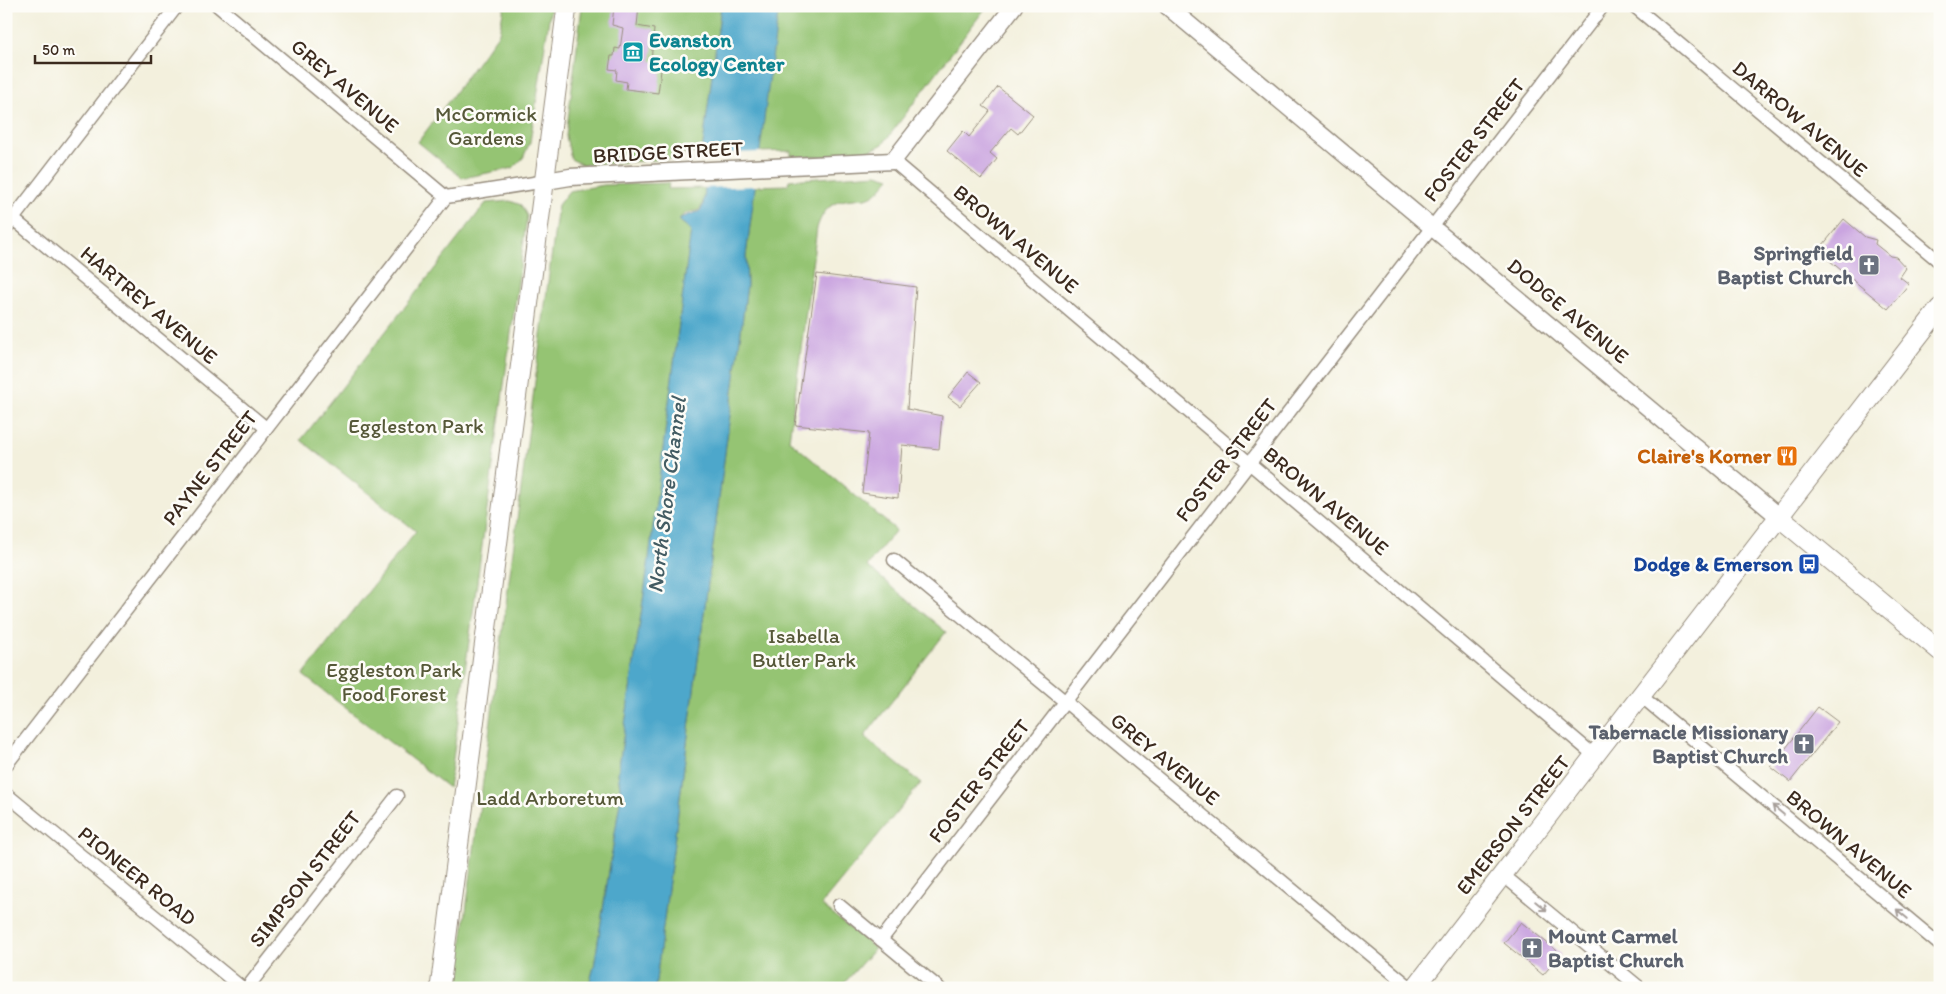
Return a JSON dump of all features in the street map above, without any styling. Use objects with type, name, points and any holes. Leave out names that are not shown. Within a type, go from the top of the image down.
[{"type":"main road","points":[[440,988],[546,181],[567,6]]},
{"type":"main road","name":"EMERSON STREET","points":[[1413,988],[1503,875],[1940,308]]},
{"type":"main road","name":"DODGE AVENUE","points":[[1779,517],[1940,651]]},
{"type":"street","points":[[9,220],[177,6]]},
{"type":"street","name":"GREY AVENUE","points":[[218,6],[446,197]]},
{"type":"street","points":[[892,161],[1014,6]]},
{"type":"street","name":"DODGE AVENUE","points":[[1167,6],[1779,517]]},
{"type":"street","name":"FOSTER STREET","points":[[882,940],[1603,6]]},
{"type":"street","name":"DARROW AVENUE","points":[[1634,6],[1940,262]]},
{"type":"street","name":"BRIDGE STREET","points":[[446,197],[570,177],[790,168],[892,161]]},
{"type":"street","name":"BROWN AVENUE","points":[[892,161],[1595,756]]},
{"type":"street","name":"PAYNE STREET","points":[[6,765],[446,197]]},
{"type":"street","name":"HARTREY AVENUE","points":[[9,220],[266,428]]},
{"type":"street","name":"GREY AVENUE","points":[[894,560],[1065,703],[1413,988]]},
{"type":"street","name":"BROWN AVENUE","points":[[1641,696],[1940,946]]},
{"type":"street","name":"PIONEER ROAD","points":[[6,794],[242,988]]},
{"type":"street","name":"SIMPSON STREET","points":[[247,988],[396,796]]},
{"type":"street","points":[[1503,875],[1640,988]]},
{"type":"street","points":[[839,906],[939,988]]},
{"type":"green space","name":"McCormick Gardens","points":[[504,6],[551,6],[530,142],[523,158],[513,168],[462,178],[418,142],[499,33]]},
{"type":"green space","points":[[582,6],[721,6],[702,153],[672,154],[671,159],[583,165],[571,159],[566,136]]},
{"type":"green space","points":[[779,6],[987,6],[883,144],[851,155],[791,157],[791,151],[759,152]]},
{"type":"green space","name":"Isabella Butler Park","points":[[877,174],[890,178],[872,196],[840,201],[830,207],[819,221],[789,440],[896,530],[867,566],[946,632],[864,737],[921,783],[821,905],[875,948],[840,988],[655,988],[747,285],[746,256],[755,186],[788,185],[789,180]]},
{"type":"green space","name":"Ladd Arboretum","points":[[669,183],[668,189],[705,188],[704,199],[700,209],[680,218],[680,221],[691,230],[648,566],[618,773],[621,795],[594,967],[588,988],[456,988],[558,205],[569,191],[604,185]]},
{"type":"green space","name":"Eggleston Park","points":[[510,201],[521,205],[527,216],[449,788],[303,675],[416,531],[301,440],[486,203]]},
{"type":"water","name":"North Shore Channel","points":[[721,6],[779,6],[746,256],[747,285],[655,988],[588,988],[594,967],[621,795],[618,773],[648,566],[691,230],[680,221],[680,218],[700,211],[703,206],[705,188],[702,153]]},
{"type":"pier","points":[[762,152],[758,186],[702,188],[699,154]]},
{"type":"building","name":"Evanston Ecology Center","points":[[614,6],[639,6],[637,26],[654,29],[651,61],[662,63],[658,93],[626,89],[627,82],[616,80],[617,70],[609,69],[611,56],[614,56],[615,48],[620,49],[623,28],[612,25]]},
{"type":"building","points":[[998,87],[1033,115],[1018,134],[1011,128],[990,153],[997,159],[981,179],[947,151],[963,131],[969,137],[990,111],[983,106]]},
{"type":"building","name":"Springfield Baptist Church","points":[[1844,219],[1865,237],[1876,240],[1875,244],[1890,256],[1896,257],[1906,268],[1900,277],[1909,284],[1888,309],[1818,251]]},
{"type":"building","points":[[817,274],[916,287],[907,409],[942,416],[939,449],[902,445],[898,498],[862,493],[869,433],[795,425]]},
{"type":"building","points":[[968,372],[981,382],[960,406],[948,397]]},
{"type":"building","name":"Tabernacle Missionary Baptist Church","points":[[1818,707],[1838,722],[1790,782],[1771,767]]},
{"type":"building","name":"Mount Carmel Baptist Church","points":[[1521,922],[1561,954],[1543,975],[1504,943]]},
{"type":"place","name":"Evanston Ecology Center","points":[[633,52]]},
{"type":"place","name":"Springfield Baptist Church","points":[[1869,265]]},
{"type":"place","name":"Claire's Korner","points":[[1787,456]]},
{"type":"place","name":"Dodge & Emerson","points":[[1809,564]]},
{"type":"place","name":"Tabernacle Missionary Baptist Church","points":[[1804,744]]},
{"type":"place","name":"Mount Carmel Baptist Church","points":[[1532,948]]},
{"type":"park label","name":"Eggleston Park Food Forest","points":[[394,682]]}]
